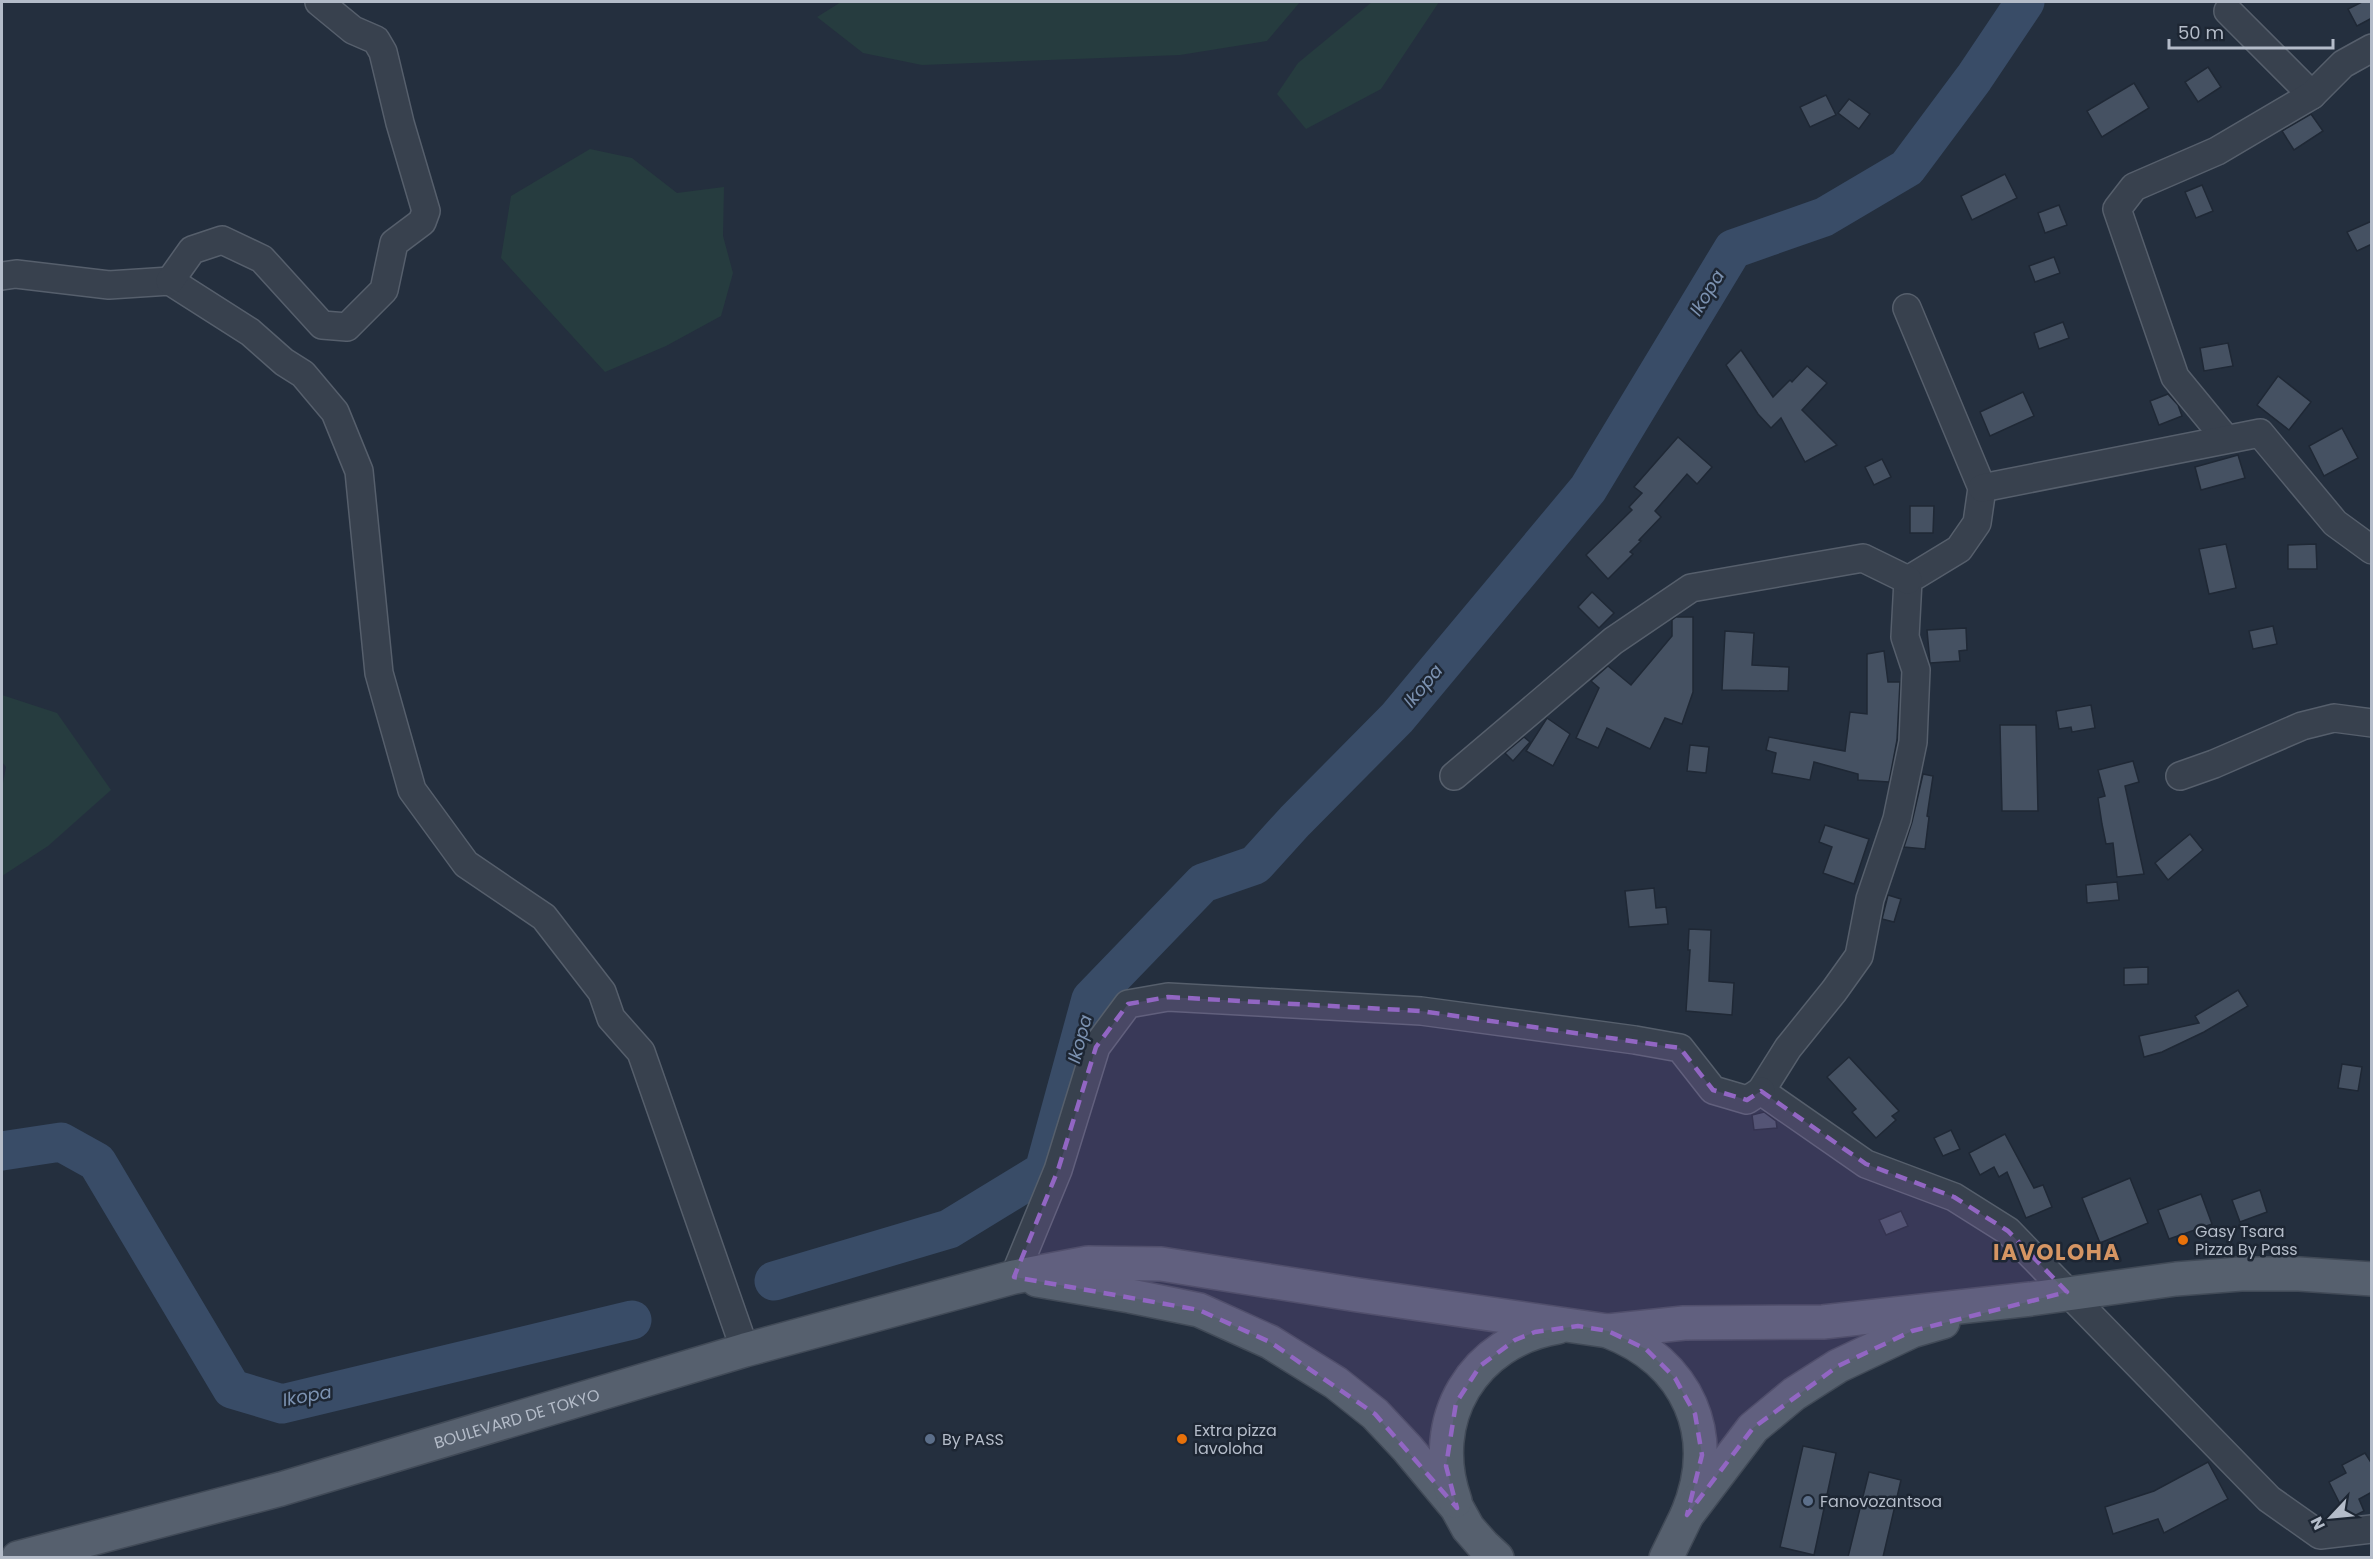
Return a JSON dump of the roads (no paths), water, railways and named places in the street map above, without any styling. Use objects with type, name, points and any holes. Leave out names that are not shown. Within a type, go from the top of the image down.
[{"type":"main road","name":"BOULEVARD DE TOKYO","points":[[18,1557],[281,1489],[745,1350],[1014,1277],[1088,1263],[1161,1264],[1593,1329]]},
{"type":"main road","points":[[1651,1557],[1677,1534],[1753,1428],[1794,1394],[1838,1366],[1912,1331],[2031,1299],[2067,1292],[2176,1279],[2241,1274],[2299,1274],[2372,1279]]},
{"type":"main road","points":[[1014,1277],[1130,1296],[1199,1311],[1270,1342],[1336,1383],[1375,1414],[1407,1448],[1457,1509],[1468,1528],[1489,1553]]},
{"type":"main road","points":[[1457,1509],[1446,1466],[1449,1423],[1456,1403],[1480,1366],[1515,1340],[1556,1327],[1593,1329],[1684,1323],[1823,1322],[2031,1299]]},
{"type":"main road","points":[[1593,1329],[1637,1344],[1662,1362],[1687,1395],[1695,1414],[1702,1455],[1695,1496],[1677,1534]]},
{"type":"street","points":[[170,280],[192,250],[222,240],[262,259],[322,325],[347,327],[384,290],[394,243],[422,222],[426,211],[400,123],[383,52],[376,40],[353,30],[319,2]]},
{"type":"street","points":[[2228,11],[2312,95]]},
{"type":"street","points":[[2226,439],[2175,377],[2117,209],[2134,187],[2217,151],[2312,95],[2343,64],[2372,48]]},
{"type":"street","points":[[2,276],[16,274],[109,285],[170,280],[250,332],[284,362],[303,374],[334,411],[359,471],[379,673],[412,790],[466,864],[544,917],[602,992],[611,1018],[641,1052],[745,1350]]},
{"type":"street","points":[[1907,308],[1982,488],[1977,523],[1959,549],[1908,580]]},
{"type":"street","points":[[1982,488],[2260,433],[2335,523],[2372,550]]},
{"type":"street","points":[[1454,776],[1613,641],[1691,588],[1863,558],[1908,580]]},
{"type":"street","points":[[1014,1277],[1058,1170],[1096,1047],[1128,1004],[1168,997],[1421,1011],[1635,1040],[1680,1048],[1713,1090],[1747,1100],[1761,1091],[1788,1048],[1859,956],[1870,899],[1897,819],[1913,742],[1916,670],[1905,637],[1908,580]]},
{"type":"street","points":[[2180,776],[2302,726],[2334,718],[2372,723]]},
{"type":"street","points":[[1761,1091],[1866,1164],[1954,1197],[2008,1231],[2269,1499],[2320,1535],[2372,1529]]},
{"type":"waterway","name":"Ikopa","points":[[774,1281],[949,1229],[1044,1171],[1091,999],[1203,883],[1255,865],[1295,821],[1397,718],[1588,489],[1733,249],[1824,217],[1907,168],[1974,78],[2025,2]]},
{"type":"waterway","name":"Ikopa","points":[[2,1151],[61,1142],[97,1162],[232,1389],[282,1404],[632,1320]]},
{"type":"place","name":"Gasy Tsara Pizza By Pass","points":[[2183,1240]]},
{"type":"place","name":"By PASS","points":[[930,1439]]},
{"type":"place","name":"Extra pizza Iavoloha","points":[[1182,1439]]},
{"type":"place","name":"Fanovozantsoa","points":[[1808,1501]]},
{"type":"district","name":"IAVOLOHA","points":[[2057,1252]]}]
